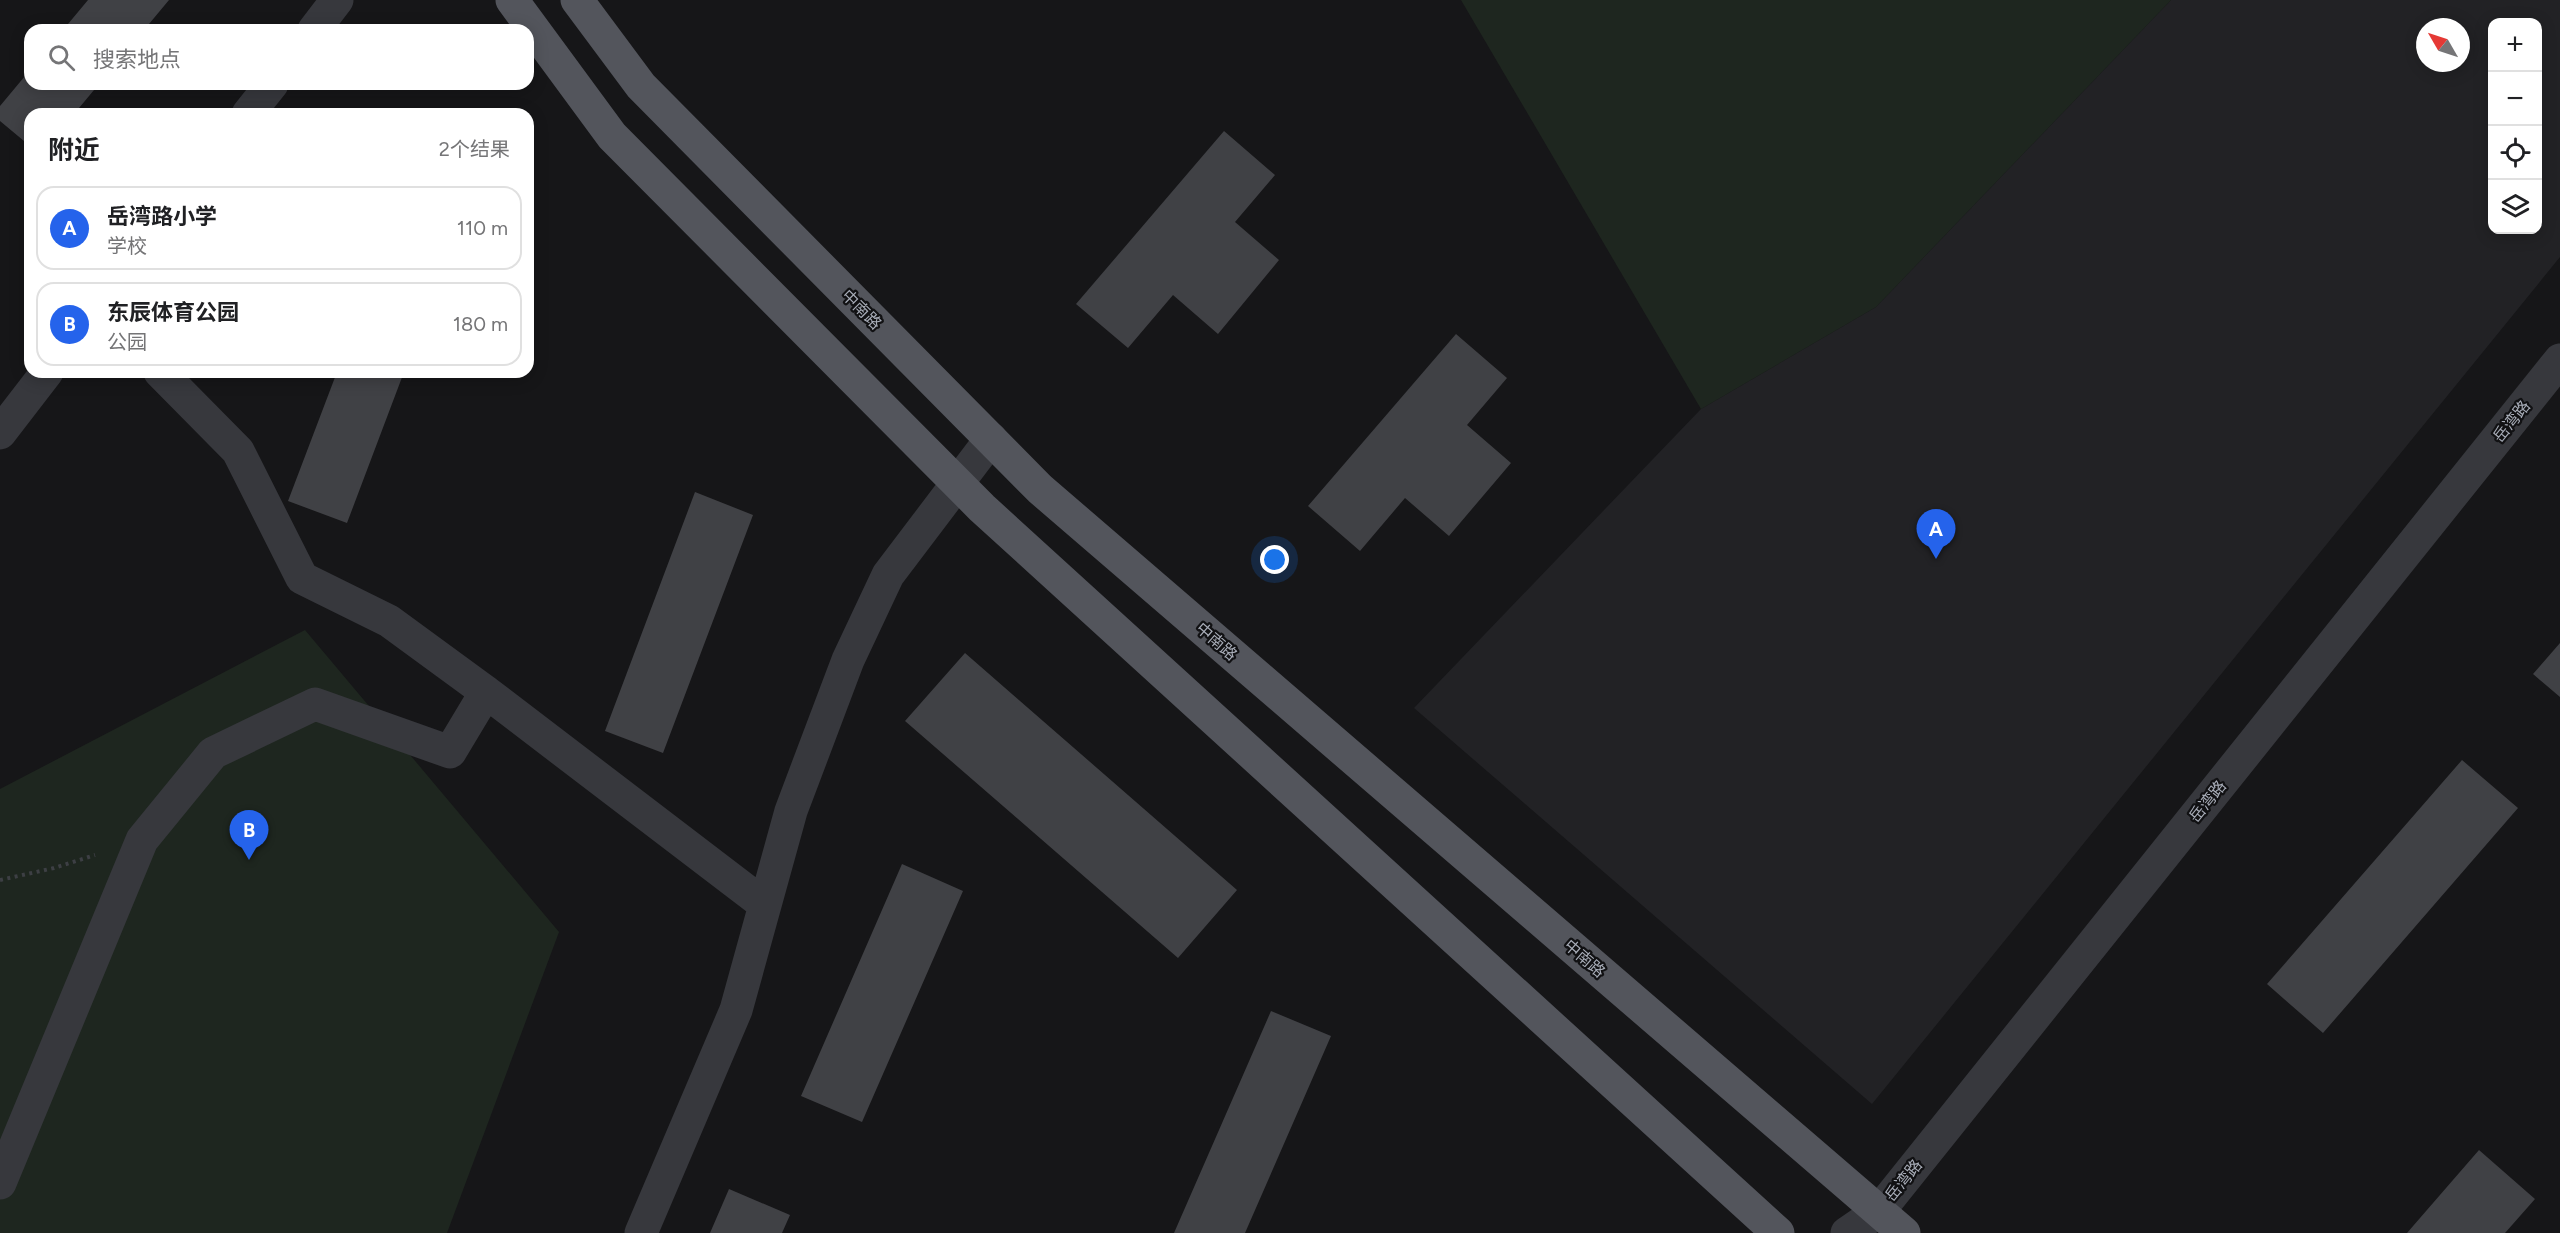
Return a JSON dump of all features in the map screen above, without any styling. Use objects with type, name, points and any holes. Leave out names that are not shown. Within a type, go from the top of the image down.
[{"type":"main road","points":[[512,0],[530,24]]},
{"type":"main road","name":"中南路","points":[[577,0],[641,86],[1040,489],[1904,1233]]},
{"type":"main road","points":[[534,30],[612,136],[957,484],[1778,1233]]},
{"type":"street","points":[[319,24],[337,0]]},
{"type":"street","points":[[253,108],[267,90]]},
{"type":"street","name":"岳湾路","points":[[1847,1233],[1879,1211],[2560,360]]},
{"type":"street","points":[[0,433],[42,378]]},
{"type":"street","points":[[166,378],[238,451],[302,578],[389,621],[486,692],[765,905]]},
{"type":"street","points":[[641,1233],[736,1010],[792,811],[848,660],[888,575],[990,439]]},
{"type":"street","points":[[0,1183],[142,840],[213,753],[315,704],[450,752],[486,692]]},
{"type":"path","points":[[0,880],[54,868],[142,840]]},
{"type":"shaded area","points":[[1461,0],[2171,0],[1876,307],[1701,409]]},
{"type":"shaded area","points":[[2171,0],[2560,0],[2560,257],[1872,1104],[1414,708],[1701,409],[1876,307]]},
{"type":"shaded area","points":[[305,630],[559,932],[447,1233],[0,1233],[0,789]]},
{"type":"building","points":[[88,0],[169,0],[149,24],[68,24]]},
{"type":"building","points":[[24,77],[24,90],[94,90],[79,108],[24,108],[24,141],[0,121],[0,106]]},
{"type":"building","points":[[1224,131],[1275,175],[1235,222],[1279,260],[1218,334],[1173,295],[1128,348],[1076,304]]},
{"type":"building","points":[[1456,334],[1507,378],[1467,425],[1511,463],[1449,536],[1405,498],[1360,551],[1308,506]]},
{"type":"building","points":[[335,378],[402,378],[347,523],[288,501]]},
{"type":"building","points":[[695,492],[753,515],[663,753],[605,731]]},
{"type":"building","points":[[2560,643],[2560,697],[2533,674]]},
{"type":"building","points":[[965,653],[1237,890],[1178,958],[905,721]]},
{"type":"building","points":[[2462,760],[2518,808],[2323,1033],[2267,984]]},
{"type":"building","points":[[902,864],[963,891],[862,1122],[801,1096]]},
{"type":"building","points":[[1271,1011],[1331,1036],[1245,1233],[1174,1233]]},
{"type":"building","points":[[2479,1150],[2535,1199],[2505,1233],[2407,1233]]},
{"type":"building","points":[[729,1189],[790,1215],[782,1233],[710,1233]]},
{"type":"place","name":"岳湾路小学","points":[[1936,559]]},
{"type":"place","name":"东辰体育公园","points":[[249,860]]}]
